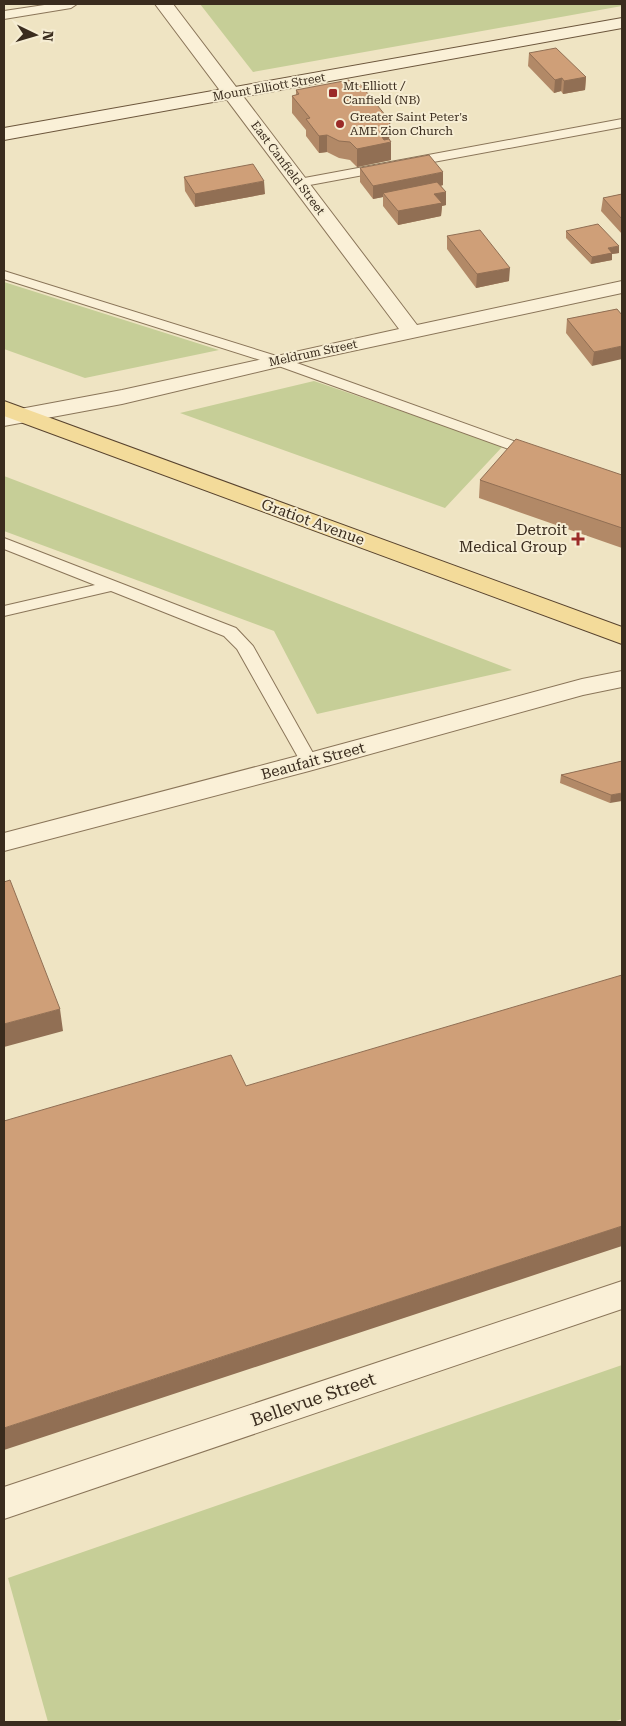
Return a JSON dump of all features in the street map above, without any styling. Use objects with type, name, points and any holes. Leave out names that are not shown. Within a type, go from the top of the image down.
[{"type":"main road","name":"Gratiot Avenue","points":[[10,414],[622,636]]},
{"type":"street","name":"East Canfield Street","points":[[164,4],[412,332]]},
{"type":"street","name":"Mount Elliott Street","points":[[4,134],[622,23]]},
{"type":"street","name":"Meldrum Street","points":[[10,414],[122,397],[278,361],[622,287]]},
{"type":"street","name":"Beaufait Street","points":[[4,842],[309,762],[582,687],[622,679]]},
{"type":"street","name":"Bellevue Street","points":[[4,1503],[622,1295]]},
{"type":"lane","points":[[4,15],[71,4]]},
{"type":"lane","points":[[299,183],[622,124]]},
{"type":"lane","points":[[4,275],[278,361],[552,460]]},
{"type":"lane","points":[[4,543],[230,632],[244,646],[309,762]]},
{"type":"lane","points":[[4,611],[110,586]]},
{"type":"green space","points":[[200,4],[622,4],[622,6],[253,72]]},
{"type":"green space","points":[[4,282],[219,350],[85,378],[4,349]]},
{"type":"green space","points":[[314,381],[503,446],[445,508],[180,413]]},
{"type":"green space","points":[[4,476],[512,670],[317,714],[274,631],[4,531]]},
{"type":"green space","points":[[622,1365],[622,1719],[613,1722],[48,1722],[8,1578]]},
{"type":"building","points":[[556,48],[586,77],[564,81],[562,78],[555,80],[529,53]]},
{"type":"building","name":"Greater Saint Peter's AME Zion Church","points":[[349,80],[353,85],[360,84],[390,121],[389,131],[382,137],[384,140],[389,139],[391,142],[357,149],[350,142],[339,141],[327,135],[319,136],[306,119],[310,118],[292,96],[299,94],[296,90]]},
{"type":"building","points":[[429,155],[443,172],[373,186],[360,168]]},
{"type":"building","points":[[253,164],[264,181],[195,194],[184,177]]},
{"type":"building","points":[[437,182],[446,192],[434,194],[442,203],[398,211],[383,193]]},
{"type":"building","points":[[622,194],[622,219],[603,198]]},
{"type":"building","points":[[598,224],[619,246],[608,248],[612,253],[592,257],[566,231]]},
{"type":"building","points":[[480,230],[510,268],[477,274],[447,236]]},
{"type":"building","points":[[617,309],[622,315],[622,346],[594,352],[567,319]]},
{"type":"building","points":[[516,439],[622,475],[622,528],[480,480]]},
{"type":"building","points":[[622,761],[622,793],[611,795],[561,775]]},
{"type":"building","points":[[10,880],[60,1009],[4,1024],[4,882]]},
{"type":"building","points":[[622,975],[622,1226],[4,1428],[4,1121],[231,1055],[246,1086]]},
{"type":"place","name":"Mt Elliott / Canfield (NB)","points":[[333,93]]},
{"type":"place","name":"Greater Saint Peter's AME Zion Church","points":[[340,124]]},
{"type":"place","name":"Detroit Medical Group","points":[[578,539]]}]
